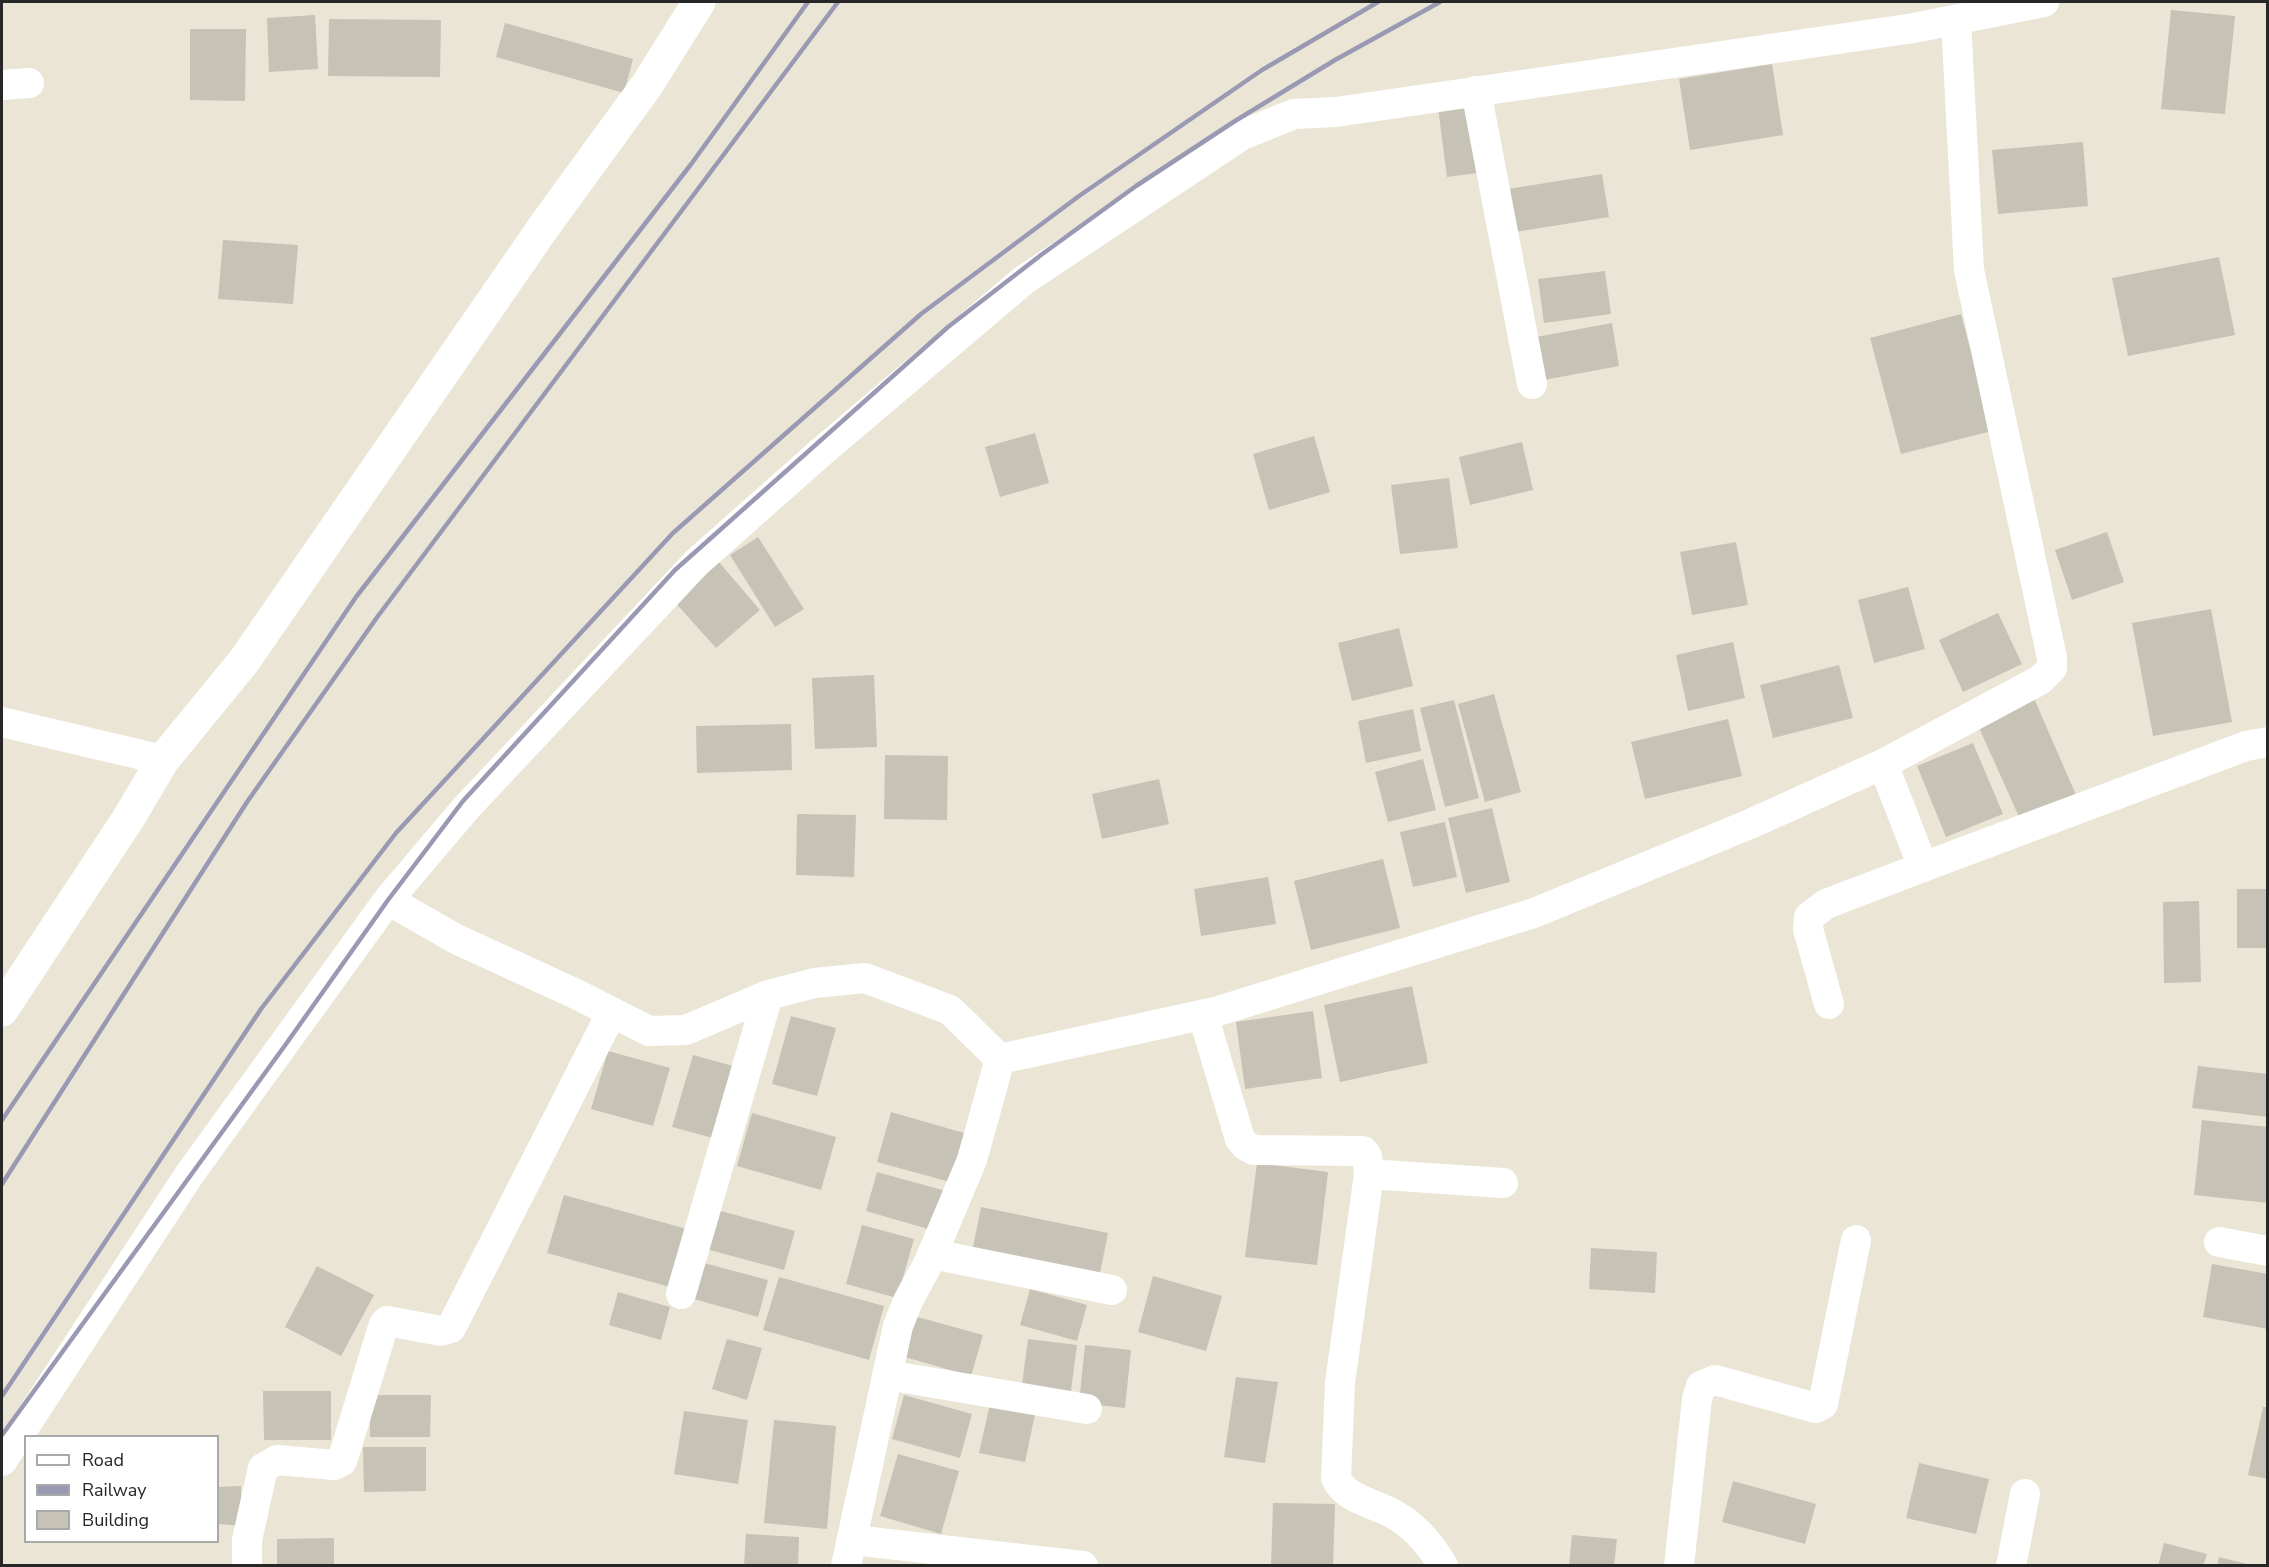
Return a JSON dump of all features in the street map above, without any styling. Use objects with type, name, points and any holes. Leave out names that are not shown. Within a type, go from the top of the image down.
[{"type":"street","points":[[2,1010],[128,819],[163,760],[244,661],[545,225],[647,85],[699,2]]},
{"type":"street","points":[[2,1461],[189,1175],[388,900],[466,808],[696,563],[820,453],[1024,280],[1242,135],[1294,114],[1336,112],[1956,20],[2044,2]]},
{"type":"street","points":[[999,1059],[1203,1015],[1534,913],[1750,825],[1883,764],[2040,680],[2052,668],[2052,658],[1969,270],[1956,20]]},
{"type":"street","points":[[1476,91],[1532,384]]},
{"type":"street","points":[[2,722],[163,760]]},
{"type":"street","points":[[1829,1004],[1808,929],[1809,917],[1826,904],[2246,746],[2268,742]]},
{"type":"street","points":[[1883,764],[1923,867]]},
{"type":"street","points":[[388,900],[456,939],[649,1031],[686,1030],[768,995],[815,984],[865,978],[950,1010],[999,1059]]},
{"type":"street","points":[[681,1294],[768,995]]},
{"type":"street","points":[[247,1566],[247,1540],[263,1468],[277,1460],[334,1465],[342,1461],[384,1324],[387,1322],[441,1331],[452,1328],[612,1012]]},
{"type":"street","points":[[1203,1015],[1240,1139],[1246,1146],[1254,1150],[1363,1151],[1367,1156],[1369,1174],[1340,1383],[1336,1478],[1342,1488],[1395,1515],[1418,1531],[1443,1566]]},
{"type":"street","points":[[999,1059],[972,1160],[898,1326],[850,1553],[1083,1566]]},
{"type":"street","points":[[1369,1174],[1503,1183]]},
{"type":"street","points":[[1679,1566],[1697,1399],[1701,1386],[1715,1380],[1816,1408],[1823,1404],[1856,1240]]},
{"type":"street","points":[[2219,1242],[2268,1251]]},
{"type":"street","points":[[932,1254],[1112,1290]]},
{"type":"street","points":[[888,1376],[1087,1409]]},
{"type":"street","points":[[2011,1566],[2025,1494]]},
{"type":"building","points":[[2171,10],[2235,16],[2225,114],[2161,109]]},
{"type":"building","points":[[315,15],[318,69],[269,72],[267,18]]},
{"type":"building","points":[[329,19],[441,20],[440,77],[328,76]]},
{"type":"building","points":[[505,23],[633,59],[624,93],[496,57]]},
{"type":"building","points":[[190,29],[246,29],[245,101],[190,100]]},
{"type":"building","points":[[1772,64],[1783,135],[1690,150],[1679,79]]},
{"type":"building","points":[[1474,95],[1484,172],[1447,177],[1437,100]]},
{"type":"building","points":[[2083,142],[2088,206],[1998,214],[1992,150]]},
{"type":"building","points":[[1602,174],[1609,217],[1509,233],[1502,190]]},
{"type":"building","points":[[223,240],[298,245],[293,304],[218,299]]},
{"type":"building","points":[[2219,257],[2235,335],[2128,356],[2112,278]]},
{"type":"building","points":[[1605,271],[1611,314],[1544,323],[1538,279]]},
{"type":"building","points":[[1961,314],[1992,431],[1901,454],[1870,338]]},
{"type":"building","points":[[1612,323],[1619,366],[1544,380],[1536,337]]},
{"type":"building","points":[[1035,433],[1049,483],[1000,497],[985,447]]},
{"type":"building","points":[[1314,436],[1330,492],[1269,510],[1253,454]]},
{"type":"building","points":[[1522,442],[1533,490],[1470,505],[1459,457]]},
{"type":"building","points":[[1449,478],[1458,548],[1400,554],[1391,485]]},
{"type":"building","points":[[2107,532],[2124,582],[2072,600],[2055,550]]},
{"type":"building","points":[[758,537],[804,609],[775,627],[730,555]]},
{"type":"building","points":[[1736,542],[1748,605],[1692,615],[1680,552]]},
{"type":"building","points":[[718,561],[760,610],[716,648],[673,600]]},
{"type":"building","points":[[1908,587],[1925,649],[1874,663],[1858,600]]},
{"type":"building","points":[[2211,609],[2232,722],[2153,736],[2132,623]]},
{"type":"building","points":[[1998,613],[2022,664],[1963,692],[1939,640]]},
{"type":"building","points":[[1399,628],[1413,686],[1352,701],[1338,643]]},
{"type":"building","points":[[1733,642],[1745,698],[1688,711],[1676,655]]},
{"type":"building","points":[[1839,665],[1853,718],[1773,738],[1760,685]]},
{"type":"building","points":[[874,675],[877,747],[815,749],[812,678]]},
{"type":"building","points":[[1494,694],[1521,792],[1485,802],[1458,704]]},
{"type":"building","points":[[2033,696],[2076,795],[2020,819],[1976,721]]},
{"type":"building","points":[[1454,700],[1479,798],[1445,807],[1420,708]]},
{"type":"building","points":[[1413,709],[1421,751],[1366,763],[1358,721]]},
{"type":"building","points":[[1728,719],[1742,776],[1645,799],[1631,742]]},
{"type":"building","points":[[791,724],[792,770],[697,773],[696,726]]},
{"type":"building","points":[[1973,743],[2003,814],[1946,837],[1917,766]]},
{"type":"building","points":[[885,755],[948,756],[947,820],[884,819]]},
{"type":"building","points":[[1423,759],[1436,810],[1388,822],[1375,772]]},
{"type":"building","points":[[1159,779],[1169,824],[1102,839],[1092,794]]},
{"type":"building","points":[[1492,808],[1510,882],[1466,893],[1448,818]]},
{"type":"building","points":[[797,814],[856,815],[854,877],[796,875]]},
{"type":"building","points":[[1445,822],[1457,877],[1413,887],[1400,832]]},
{"type":"building","points":[[1383,859],[1400,928],[1311,950],[1294,881]]},
{"type":"building","points":[[1268,877],[1276,924],[1201,936],[1194,889]]},
{"type":"building","points":[[2237,889],[2268,889],[2268,948],[2237,948]]},
{"type":"building","points":[[2199,901],[2201,982],[2164,983],[2163,902]]},
{"type":"building","points":[[1412,986],[1428,1063],[1340,1082],[1324,1005]]},
{"type":"building","points":[[1313,1011],[1322,1078],[1245,1089],[1236,1022]]},
{"type":"building","points":[[791,1016],[836,1028],[817,1096],[772,1084]]},
{"type":"building","points":[[608,1051],[670,1068],[653,1126],[591,1109]]},
{"type":"building","points":[[693,1055],[733,1066],[713,1138],[672,1127]]},
{"type":"building","points":[[2198,1066],[2268,1074],[2268,1117],[2192,1108]]},
{"type":"building","points":[[891,1112],[964,1133],[950,1182],[877,1162]]},
{"type":"building","points":[[752,1113],[836,1137],[821,1190],[737,1166]]},
{"type":"building","points":[[2202,1120],[2268,1127],[2268,1203],[2194,1195]]},
{"type":"building","points":[[1257,1163],[1328,1172],[1317,1265],[1245,1257]]},
{"type":"building","points":[[877,1172],[946,1191],[935,1231],[866,1211]]},
{"type":"building","points":[[564,1195],[687,1229],[670,1287],[547,1253]]},
{"type":"building","points":[[981,1207],[1108,1233],[1099,1278],[972,1252]]},
{"type":"building","points":[[717,1210],[795,1231],[784,1270],[706,1249]]},
{"type":"building","points":[[862,1225],[914,1239],[897,1298],[846,1284]]},
{"type":"building","points":[[1591,1248],[1657,1252],[1655,1293],[1589,1289]]},
{"type":"building","points":[[704,1263],[768,1280],[758,1317],[694,1299]]},
{"type":"building","points":[[2212,1264],[2268,1274],[2268,1329],[2203,1317]]},
{"type":"building","points":[[317,1266],[374,1295],[341,1356],[285,1327]]},
{"type":"building","points":[[1153,1276],[1222,1296],[1206,1351],[1138,1332]]},
{"type":"building","points":[[779,1277],[884,1306],[869,1360],[763,1330]]},
{"type":"building","points":[[1030,1289],[1087,1305],[1077,1341],[1020,1325]]},
{"type":"building","points":[[618,1292],[670,1307],[661,1340],[609,1325]]},
{"type":"building","points":[[910,1315],[983,1335],[971,1376],[898,1355]]},
{"type":"building","points":[[727,1339],[762,1348],[747,1400],[712,1389]]},
{"type":"building","points":[[1028,1339],[1077,1345],[1070,1398],[1021,1392]]},
{"type":"building","points":[[1085,1345],[1131,1350],[1125,1408],[1079,1403]]},
{"type":"building","points":[[1236,1377],[1278,1382],[1265,1463],[1224,1457]]},
{"type":"building","points":[[263,1391],[331,1391],[331,1440],[264,1440]]},
{"type":"building","points":[[370,1395],[431,1395],[430,1437],[370,1437]]},
{"type":"building","points":[[904,1395],[972,1414],[960,1458],[892,1439]]},
{"type":"building","points":[[990,1404],[1035,1414],[1025,1462],[979,1453]]},
{"type":"building","points":[[2263,1407],[2268,1407],[2268,1479],[2248,1475]]},
{"type":"building","points":[[684,1411],[748,1420],[738,1484],[674,1474]]},
{"type":"building","points":[[774,1420],[836,1426],[827,1529],[764,1523]]},
{"type":"building","points":[[363,1447],[426,1447],[426,1491],[364,1492]]},
{"type":"building","points":[[898,1454],[959,1471],[941,1534],[880,1516]]},
{"type":"building","points":[[1919,1463],[1989,1479],[1976,1534],[1906,1518]]},
{"type":"building","points":[[1733,1481],[1816,1504],[1805,1544],[1722,1522]]},
{"type":"building","points":[[241,1486],[241,1526],[219,1524],[219,1487]]},
{"type":"building","points":[[1273,1503],[1335,1504],[1333,1566],[1271,1566]]},
{"type":"building","points":[[746,1534],[799,1537],[798,1566],[744,1566]]},
{"type":"building","points":[[1572,1535],[1617,1539],[1614,1566],[1569,1566]]},
{"type":"building","points":[[334,1538],[334,1566],[277,1566],[277,1539]]},
{"type":"building","points":[[2164,1543],[2207,1554],[2203,1566],[2158,1566]]},
{"type":"building","points":[[2219,1557],[2251,1565],[2217,1566]]},
{"type":"railway","points":[[2,1120],[356,597],[692,163],[808,2]]},
{"type":"railway","points":[[2,1184],[247,802],[378,616],[838,2]]},
{"type":"railway","points":[[2,1396],[261,1009],[396,833],[673,533],[921,314],[1079,196],[1262,70],[1378,2]]},
{"type":"railway","points":[[2,1435],[388,900],[463,801],[675,570],[948,327],[1041,255],[1136,186],[1235,121],[1335,60],[1440,2]]}]
